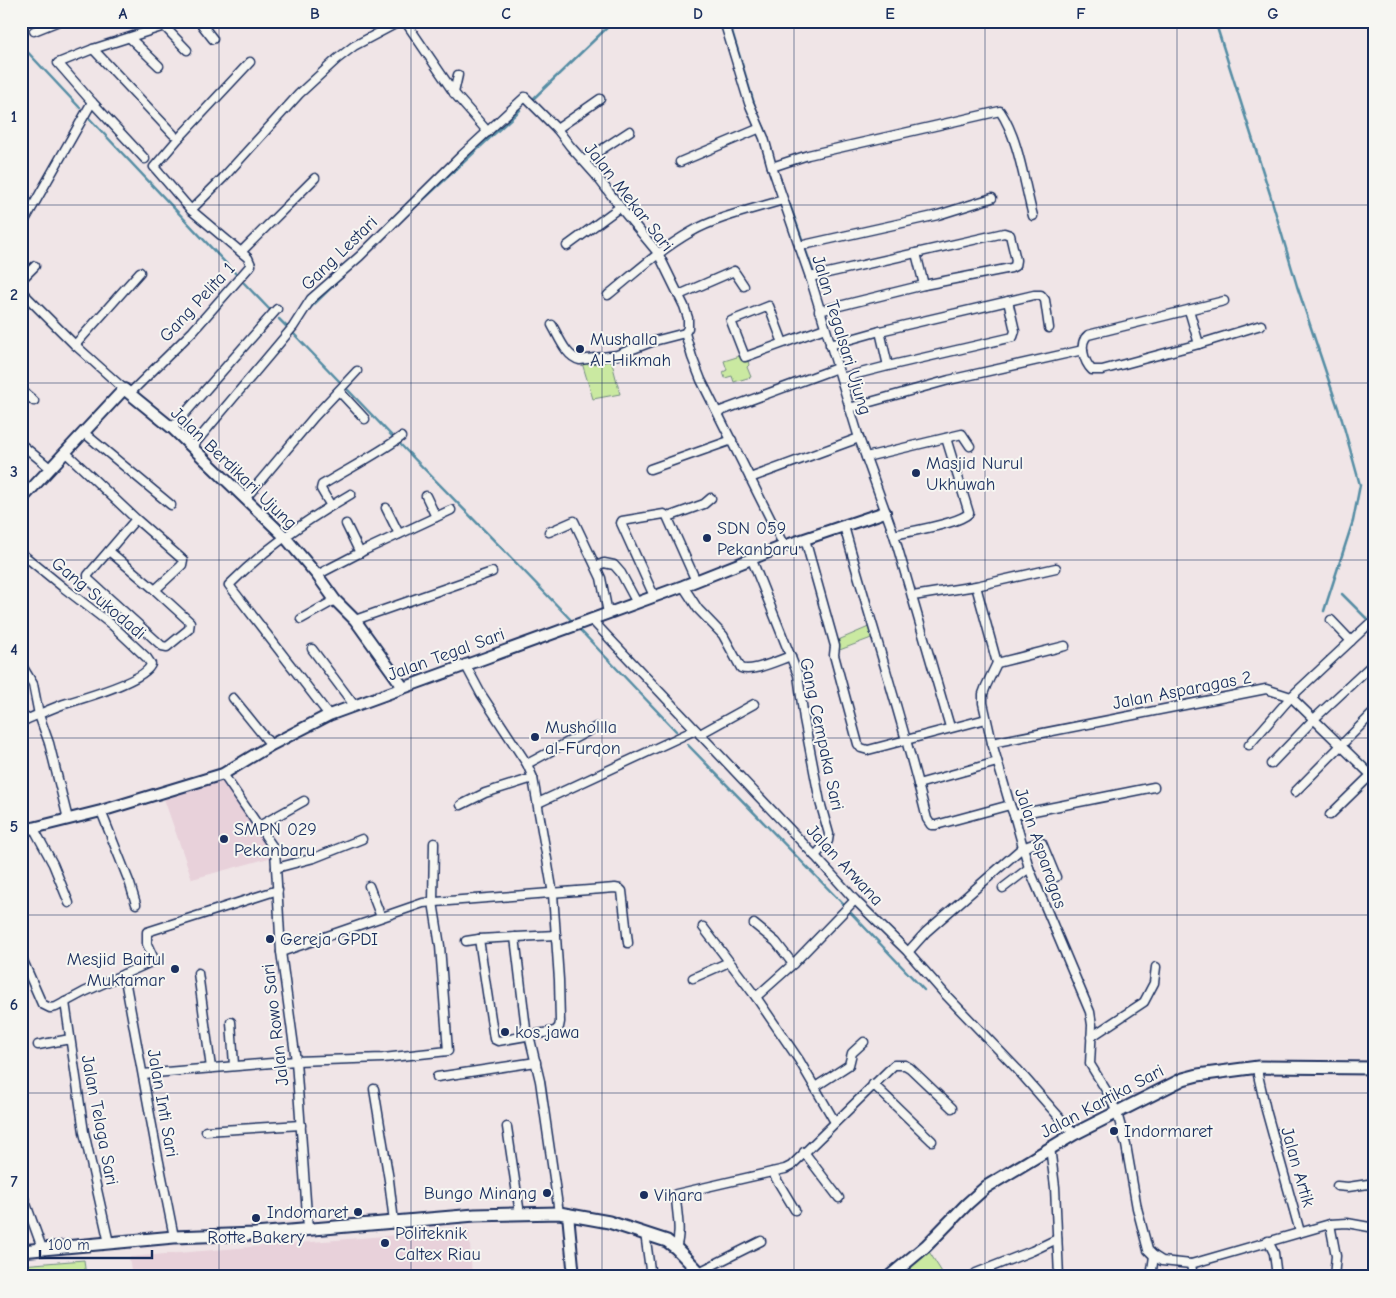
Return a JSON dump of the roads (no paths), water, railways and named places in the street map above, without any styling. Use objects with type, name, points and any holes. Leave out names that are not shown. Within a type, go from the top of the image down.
[{"type":"main road","name":"Jalan Kartika Sari","points":[[889,1277],[926,1246],[986,1187],[1050,1147],[1183,1079],[1198,1075],[1258,1067],[1372,1068]]},
{"type":"main road","points":[[21,1250],[174,1238],[255,1234],[475,1215],[564,1213],[609,1222],[667,1241],[702,1274]]},
{"type":"street","points":[[34,31],[59,21]]},
{"type":"street","points":[[145,159],[58,63],[92,49],[180,21]]},
{"type":"street","points":[[199,21],[213,39]]},
{"type":"street","points":[[191,210],[223,178],[299,94],[337,59],[354,46],[401,21]]},
{"type":"street","points":[[405,21],[454,93],[488,132]]},
{"type":"street","name":"Jalan Tegalsari Ujung","points":[[724,21],[758,128],[764,138],[810,278],[859,438],[894,535],[950,727]]},
{"type":"street","points":[[164,26],[187,50]]},
{"type":"street","points":[[130,38],[158,66]]},
{"type":"street","points":[[92,49],[172,134]]},
{"type":"street","name":"Gang Pelita 1","points":[[127,391],[193,331],[251,264],[241,252],[191,210],[154,167],[250,62]]},
{"type":"street","points":[[454,93],[458,75]]},
{"type":"street","name":"Gang Lestari","points":[[192,447],[293,327],[311,299],[360,256],[460,157],[525,97]]},
{"type":"street","name":"Jalan Mekar Sari","points":[[525,97],[584,160],[658,253],[688,318],[688,328],[685,333],[701,380],[784,546]]},
{"type":"street","points":[[557,129],[600,99]]},
{"type":"street","points":[[21,226],[92,102]]},
{"type":"street","points":[[772,167],[808,155],[1000,111],[1005,118],[1014,142],[1032,216]]},
{"type":"street","points":[[680,162],[758,128]]},
{"type":"street","points":[[584,160],[630,131]]},
{"type":"street","points":[[241,252],[315,178]]},
{"type":"street","points":[[799,246],[938,214],[992,198]]},
{"type":"street","points":[[608,295],[658,253],[693,231],[720,220],[783,200]]},
{"type":"street","points":[[567,246],[620,207]]},
{"type":"street","points":[[810,278],[1008,233],[1010,235],[1016,260],[1015,266],[1011,268],[924,285],[819,311]]},
{"type":"street","points":[[916,253],[924,285]]},
{"type":"street","points":[[21,280],[35,266]]},
{"type":"street","points":[[679,295],[734,271],[744,286]]},
{"type":"street","points":[[75,345],[140,272]]},
{"type":"street","name":"Jalan Berdikari Ujung","points":[[21,292],[75,345],[172,428],[284,536],[317,575],[335,600],[355,620],[404,687]]},
{"type":"street","points":[[830,345],[880,331],[1034,295],[1041,295],[1044,300],[1050,328]]},
{"type":"street","points":[[841,378],[1013,337],[1015,331],[1008,301]]},
{"type":"street","points":[[1224,301],[1088,335],[1084,340],[1083,350],[1088,366],[1092,370],[1098,371],[1261,325]]},
{"type":"street","points":[[783,343],[769,306],[731,320],[745,357],[825,328]]},
{"type":"street","points":[[172,428],[277,309]]},
{"type":"street","points":[[1189,310],[1199,344]]},
{"type":"street","points":[[552,325],[567,351],[575,359],[580,360],[617,355],[685,333]]},
{"type":"street","points":[[880,331],[888,366]]},
{"type":"street","points":[[850,408],[949,380],[1083,350]]},
{"type":"street","points":[[718,412],[837,368]]},
{"type":"street","points":[[245,500],[314,417],[357,371]]},
{"type":"street","points":[[21,390],[34,400]]},
{"type":"street","points":[[21,500],[83,432],[127,391]]},
{"type":"street","points":[[338,391],[365,419]]},
{"type":"street","points":[[83,432],[171,505]]},
{"type":"street","points":[[866,457],[962,434],[970,446]]},
{"type":"street","points":[[331,506],[321,489],[322,485],[354,465],[382,451],[401,437]]},
{"type":"street","points":[[750,478],[859,438]]},
{"type":"street","points":[[894,535],[946,523],[965,517],[969,512],[946,438]]},
{"type":"street","points":[[650,469],[732,440]]},
{"type":"street","points":[[21,444],[50,468]]},
{"type":"street","points":[[65,452],[183,561],[182,565],[155,590]]},
{"type":"street","points":[[329,715],[229,584],[284,536],[351,494]]},
{"type":"street","points":[[426,496],[436,517]]},
{"type":"street","points":[[668,517],[704,504],[711,498]]},
{"type":"street","points":[[386,508],[399,534]]},
{"type":"street","points":[[317,575],[450,510]]},
{"type":"street","name":"Jalan Tegal Sari","points":[[21,831],[101,811],[224,774],[271,745],[329,715],[354,705],[637,603],[784,546],[885,512]]},
{"type":"street","points":[[654,596],[621,523],[664,514],[668,517],[696,581]]},
{"type":"street","points":[[109,551],[190,622],[189,628],[167,647],[162,646],[89,581],[88,575],[136,519]]},
{"type":"street","points":[[549,532],[574,521],[601,578],[608,613]]},
{"type":"street","points":[[346,524],[360,553]]},
{"type":"street","name":"Jalan Asparagas","points":[[844,526],[907,740],[927,819],[933,825],[1006,806]]},
{"type":"street","points":[[805,539],[835,646],[834,655],[858,744],[861,748],[865,750],[983,719]]},
{"type":"street","name":"Gang Sukodadi","points":[[21,553],[112,625],[151,664],[150,668],[145,672],[127,682],[88,698],[64,704],[38,714]]},
{"type":"street","name":"Gang Cempaka Sari","points":[[752,560],[798,676],[820,802],[830,834],[828,841],[815,856]]},
{"type":"street","points":[[596,566],[604,563],[614,565],[637,603]]},
{"type":"street","points":[[913,596],[976,586],[1056,568]]},
{"type":"street","points":[[355,620],[492,572]]},
{"type":"street","points":[[682,586],[698,609],[723,635],[741,668],[745,670],[757,668],[791,656]]},
{"type":"street","points":[[976,586],[997,663],[1065,646]]},
{"type":"street","points":[[301,619],[335,600]]},
{"type":"street","name":"Jalan Arwana","points":[[591,620],[855,900],[908,952],[944,993],[1017,1069],[1074,1134]]},
{"type":"street","points":[[1331,620],[1351,641]]},
{"type":"street","points":[[1250,745],[1291,697],[1368,625]]},
{"type":"street","points":[[312,649],[354,705]]},
{"type":"street","points":[[1271,764],[1375,662]]},
{"type":"street","name":"Jalan Asparagas","points":[[997,663],[983,694],[983,719],[992,743],[994,762],[1006,806],[1014,815],[1029,868],[1090,1012],[1092,1024],[1090,1064],[1109,1095],[1117,1113],[1126,1145],[1139,1216],[1148,1250],[1154,1256]]},
{"type":"street","points":[[21,664],[33,684],[38,714],[52,751],[68,818]]},
{"type":"street","points":[[465,664],[481,694],[527,764],[533,778],[553,894],[559,980],[559,1028],[555,1031],[498,1041],[494,1039],[480,939]]},
{"type":"street","name":"Jalan Asparagas 2","points":[[992,743],[1266,689],[1282,692],[1291,697],[1340,746],[1374,772]]},
{"type":"street","points":[[232,698],[271,745]]},
{"type":"street","points":[[538,803],[698,732],[754,704]]},
{"type":"street","points":[[1296,792],[1375,711]]},
{"type":"street","points":[[21,722],[38,714]]},
{"type":"street","points":[[527,764],[596,727]]},
{"type":"street","points":[[918,784],[994,762]]},
{"type":"street","points":[[1330,815],[1374,772]]},
{"type":"street","name":"Jalan Rowo Sari","points":[[224,774],[274,848],[281,952],[296,1061],[308,1229]]},
{"type":"street","points":[[461,805],[485,793],[533,778]]},
{"type":"street","points":[[1014,815],[1154,787]]},
{"type":"street","points":[[259,826],[304,801]]},
{"type":"street","points":[[101,811],[136,904]]},
{"type":"street","points":[[33,827],[53,864],[69,903]]},
{"type":"street","points":[[276,868],[314,858],[362,839]]},
{"type":"street","points":[[908,952],[926,932],[1022,848],[1039,842],[1042,843],[1056,876]]},
{"type":"street","points":[[143,1074],[296,1061],[383,1058],[448,1051],[440,946],[433,902],[434,843]]},
{"type":"street","points":[[1003,888],[1029,868]]},
{"type":"street","points":[[369,886],[381,917]]},
{"type":"street","points":[[281,952],[415,905],[615,888],[622,890],[628,943]]},
{"type":"street","points":[[22,960],[42,1004],[50,1008],[56,1007],[151,962],[153,957],[148,944],[147,932],[278,890]]},
{"type":"street","points":[[756,998],[793,964],[855,900]]},
{"type":"street","points":[[754,924],[776,942],[793,964]]},
{"type":"street","points":[[703,928],[756,998],[815,1087],[835,1122]]},
{"type":"street","points":[[466,941],[556,935]]},
{"type":"street","points":[[515,937],[526,1029],[540,1081],[574,1277]]},
{"type":"street","points":[[693,978],[729,962]]},
{"type":"street","points":[[1091,1036],[1144,1002],[1154,983],[1156,967]]},
{"type":"street","points":[[198,972],[211,1068]]},
{"type":"street","name":"Jalan Inti Sari","points":[[124,974],[174,1238]]},
{"type":"street","name":"Jalan Telaga Sari","points":[[64,1002],[84,1132],[109,1243]]},
{"type":"street","points":[[230,1022],[234,1066]]},
{"type":"street","points":[[38,1045],[70,1039]]},
{"type":"street","points":[[815,1087],[849,1065],[850,1057],[864,1042]]},
{"type":"street","points":[[438,1077],[536,1062]]},
{"type":"street","points":[[676,1248],[680,1234],[676,1210],[676,1194],[772,1172],[790,1166],[894,1065],[905,1065],[952,1108]]},
{"type":"street","name":"Jalan Artik","points":[[1258,1067],[1266,1110],[1300,1232]]},
{"type":"street","points":[[1372,1068],[1375,1096]]},
{"type":"street","points":[[873,1084],[932,1141]]},
{"type":"street","points":[[374,1088],[394,1222]]},
{"type":"street","points":[[206,1131],[301,1125]]},
{"type":"street","points":[[507,1127],[520,1214]]},
{"type":"street","points":[[1050,1147],[1055,1186],[1059,1277]]},
{"type":"street","points":[[804,1152],[839,1198]]},
{"type":"street","points":[[772,1172],[796,1210]]},
{"type":"street","points":[[1337,1186],[1348,1187],[1375,1184]]},
{"type":"street","points":[[21,1190],[42,1248]]},
{"type":"street","points":[[1151,1277],[1154,1256],[1162,1261],[1192,1264],[1330,1224],[1347,1223],[1375,1228]]},
{"type":"street","points":[[1330,1224],[1336,1256],[1334,1277]]},
{"type":"street","points":[[645,1233],[651,1277]]},
{"type":"street","points":[[976,1273],[1057,1239]]},
{"type":"street","points":[[702,1274],[761,1241]]},
{"type":"street","points":[[1268,1241],[1274,1253],[1277,1277]]},
{"type":"street","points":[[1192,1264],[1193,1277]]},
{"type":"waterway","points":[[532,100],[614,21]]},
{"type":"waterway","points":[[729,21],[757,113],[765,129]]},
{"type":"waterway","points":[[1215,21],[1297,286],[1342,420],[1360,485],[1353,521],[1324,611]]},
{"type":"waterway","points":[[21,45],[80,108]]},
{"type":"waterway","points":[[397,224],[520,110]]},
{"type":"waterway","points":[[89,118],[236,274]]},
{"type":"waterway","points":[[790,205],[802,239]]},
{"type":"waterway","points":[[806,251],[813,271]]},
{"type":"waterway","points":[[309,309],[343,276]]},
{"type":"waterway","points":[[244,283],[270,310]]},
{"type":"waterway","points":[[279,319],[287,327]]},
{"type":"waterway","points":[[293,333],[339,381]]},
{"type":"waterway","points":[[348,390],[392,436]]},
{"type":"waterway","points":[[401,445],[571,620]]},
{"type":"waterway","points":[[1342,594],[1375,627]]},
{"type":"waterway","points":[[580,630],[676,731]]},
{"type":"waterway","points":[[688,745],[843,904]]},
{"type":"waterway","points":[[1368,783],[1375,779]]},
{"type":"waterway","points":[[851,913],[924,990]]},
{"type":"place","name":"Mushalla Al-Hikmah","points":[[580,349]]},
{"type":"place","name":"Masjid Nurul Ukhuwah","points":[[916,473]]},
{"type":"place","name":"SDN 059 Pekanbaru","points":[[707,538]]},
{"type":"place","name":"Mushollla al-Furqon","points":[[535,737]]},
{"type":"place","name":"SMPN 029 Pekanbaru","points":[[224,839]]},
{"type":"place","name":"Gereja GPDI","points":[[270,939]]},
{"type":"place","name":"Mesjid Baitul Muktamar","points":[[175,969]]},
{"type":"place","name":"kos jawa","points":[[505,1032]]},
{"type":"place","name":"Indormaret","points":[[1114,1131]]},
{"type":"place","name":"Bungo Minang","points":[[547,1193]]},
{"type":"place","name":"Vihara","points":[[644,1195]]},
{"type":"place","name":"Indomaret","points":[[358,1212]]},
{"type":"place","name":"Rotte Bakery","points":[[256,1218]]},
{"type":"place","name":"Politeknik Caltex Riau","points":[[385,1243]]}]
